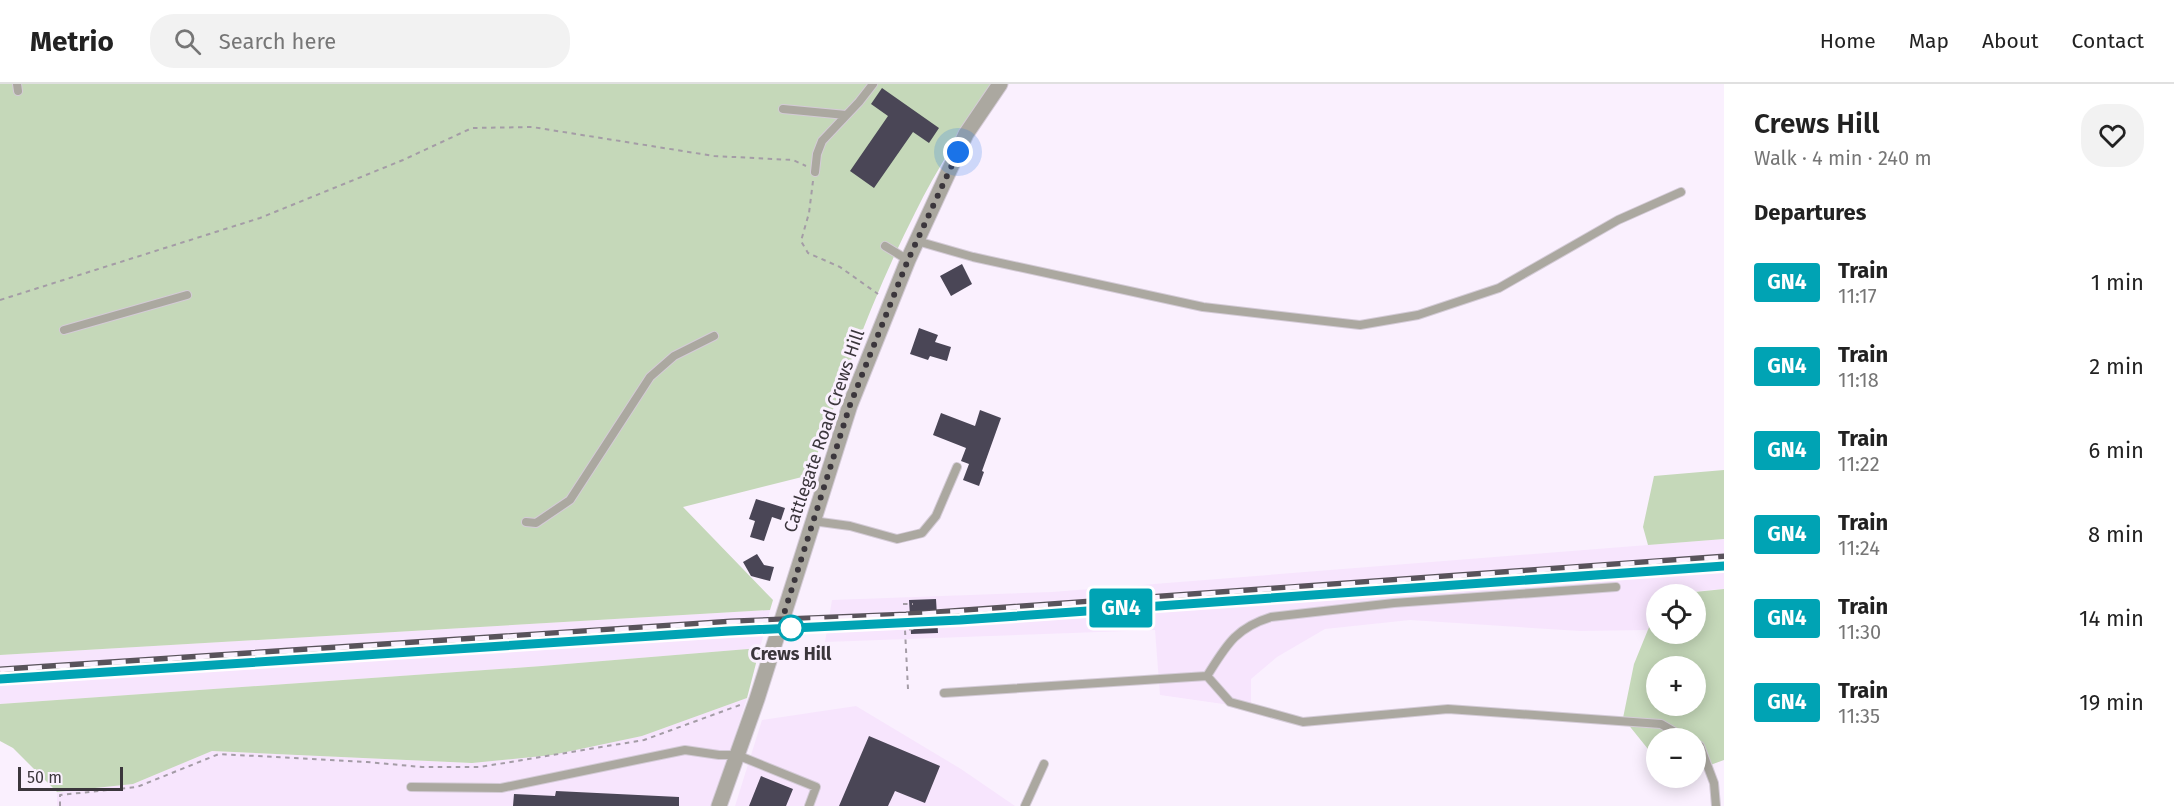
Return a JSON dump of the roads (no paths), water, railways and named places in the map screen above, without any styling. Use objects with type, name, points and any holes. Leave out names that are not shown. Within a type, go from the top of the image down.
[{"type":"street","name":"Cattlegate Road Crews Hill","points":[[719,806],[757,699],[850,405],[908,260],[966,134],[1000,84]]},
{"type":"lane","points":[[815,172],[817,154],[822,141],[873,84]]},
{"type":"lane","points":[[783,109],[846,115]]},
{"type":"lane","points":[[917,241],[973,257],[1203,307],[1360,325],[1418,315],[1499,288],[1618,220],[1681,192]]},
{"type":"lane","points":[[885,246],[908,260]]},
{"type":"lane","points":[[64,330],[187,295]]},
{"type":"lane","points":[[526,522],[536,523],[573,496],[625,412],[650,377],[674,356],[714,336]]},
{"type":"lane","points":[[813,521],[850,526],[897,539],[922,533],[936,516],[957,467]]},
{"type":"lane","points":[[1207,676],[1228,643],[1238,633],[1254,623],[1271,617],[1394,603],[1616,587]]},
{"type":"lane","points":[[944,693],[1207,676]]},
{"type":"lane","points":[[1207,676],[1230,702],[1303,722],[1448,709],[1661,724],[1668,728]]},
{"type":"lane","points":[[411,787],[501,788],[685,750],[737,755],[816,787],[809,806]]},
{"type":"lane","points":[[1706,762],[1714,783],[1716,806]]},
{"type":"lane","points":[[1025,806],[1044,764]]},
{"type":"railway","points":[[0,670],[731,622],[906,615],[1724,557]]},
{"type":"railway","points":[[943,621],[1084,611]]},
{"type":"railway","points":[[0,679],[137,670]]},
{"type":"train","name":"GN4","points":[[0,679],[729,631],[960,620],[1724,566]]},
{"type":"place","name":"Crews Hill","points":[[791,628]]}]
